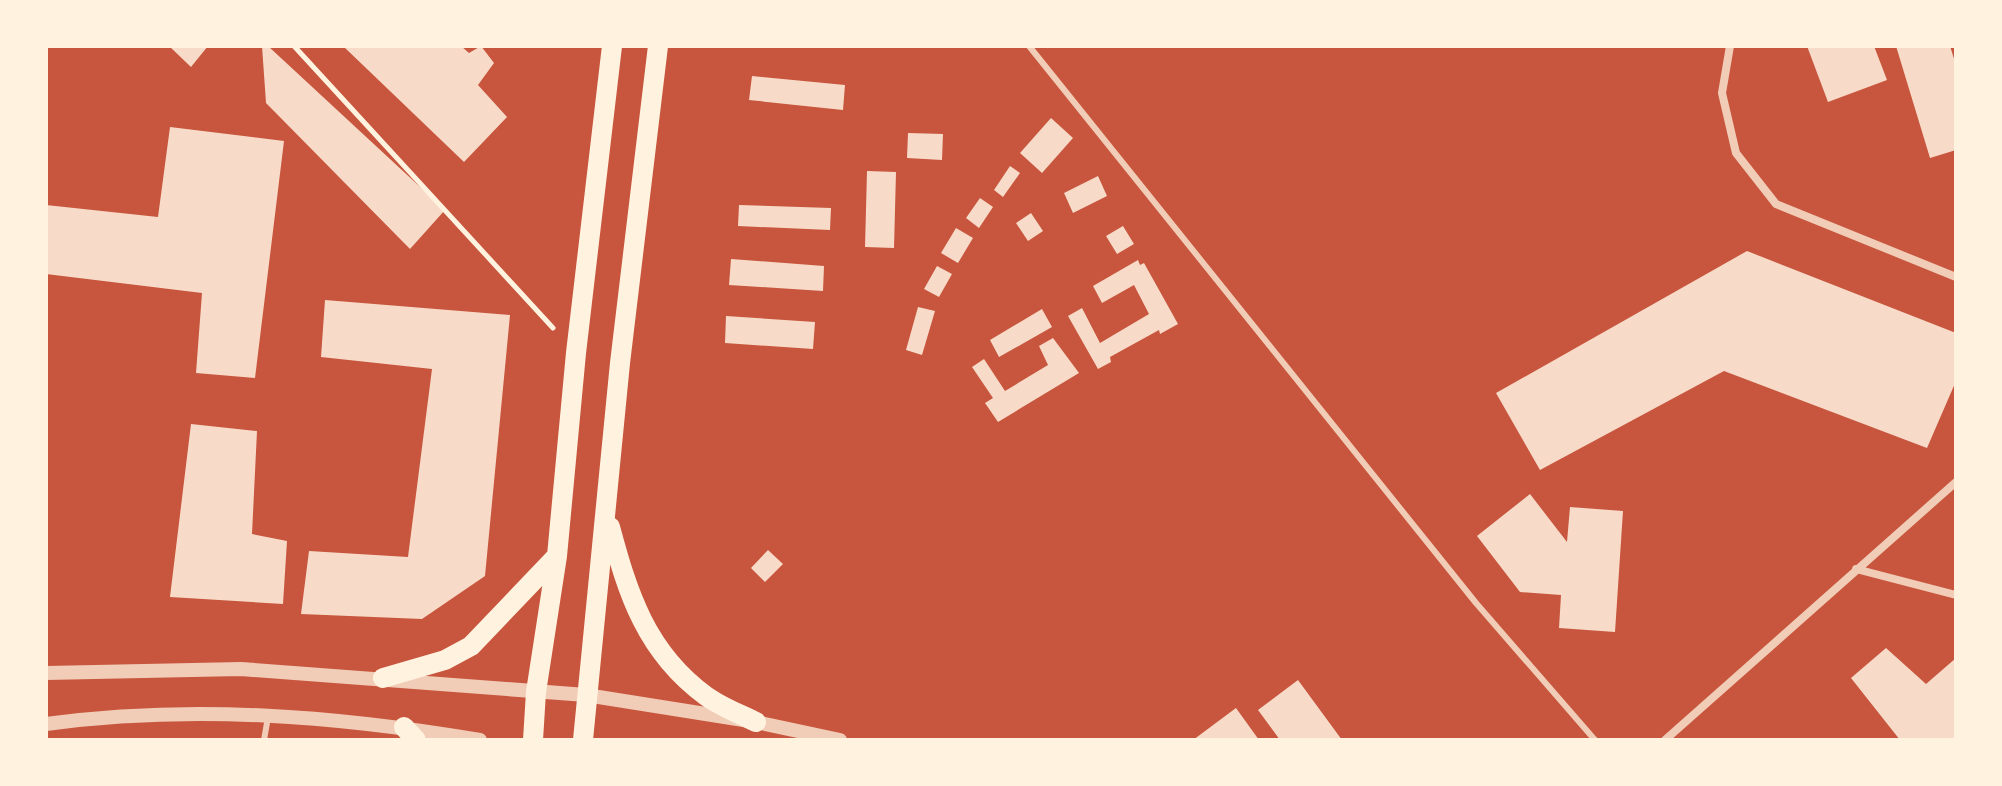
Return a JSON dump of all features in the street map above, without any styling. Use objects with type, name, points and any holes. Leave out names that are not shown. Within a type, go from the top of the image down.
[{"type":"main road","points":[[533,740],[536,692],[557,556],[576,353],[612,46]]},
{"type":"main road","points":[[583,740],[620,363],[658,46]]},
{"type":"main road","points":[[606,515],[628,595],[646,634],[706,696],[756,722]]},
{"type":"main road","points":[[383,678],[445,660],[471,646],[557,556]]},
{"type":"street","points":[[1730,46],[1722,93],[1736,153],[1776,204],[1956,277]]},
{"type":"street","points":[[1665,740],[1956,482]]},
{"type":"street","points":[[1856,569],[1956,595]]},
{"type":"street","points":[[51,669],[241,669],[586,695],[756,722],[840,740]]},
{"type":"street","points":[[46,724],[173,714],[329,717],[410,734],[480,740]]},
{"type":"lane","points":[[1029,46],[1476,603],[1595,740]]},
{"type":"lane","points":[[264,740],[268,717]]},
{"type":"path","points":[[294,46],[576,353]]},
{"type":"building","points":[[169,46],[208,46],[191,67]]},
{"type":"building","points":[[262,46],[268,46],[445,210],[410,249],[266,103]]},
{"type":"building","points":[[343,46],[461,46],[469,53],[481,46],[494,63],[478,85],[507,117],[464,162]]},
{"type":"building","points":[[1807,46],[1874,46],[1887,80],[1828,102]]},
{"type":"building","points":[[1896,46],[1950,46],[1956,65],[1956,150],[1930,158]]},
{"type":"building","points":[[752,76],[845,85],[843,110],[749,100]]},
{"type":"building","points":[[1051,118],[1073,138],[1042,173],[1020,153]]},
{"type":"building","points":[[170,127],[284,141],[255,378],[196,373],[202,293],[46,274],[46,205],[158,217]]},
{"type":"building","points":[[908,133],[943,134],[942,160],[907,158]]},
{"type":"building","points":[[1010,166],[1020,173],[1003,197],[994,190]]},
{"type":"building","points":[[867,171],[896,172],[894,248],[865,247]]},
{"type":"building","points":[[1098,176],[1107,196],[1073,213],[1064,193]]},
{"type":"building","points":[[980,198],[993,207],[979,228],[966,218]]},
{"type":"building","points":[[739,205],[831,208],[830,230],[738,226]]},
{"type":"building","points":[[1031,213],[1043,231],[1028,241],[1016,223]]},
{"type":"building","points":[[1123,226],[1134,244],[1117,254],[1106,236]]},
{"type":"building","points":[[956,228],[973,238],[958,263],[941,253]]},
{"type":"building","points":[[1747,251],[1956,333],[1956,381],[1927,448],[1724,371],[1540,470],[1496,393]]},
{"type":"building","points":[[731,259],[824,266],[823,291],[729,285]]},
{"type":"building","points":[[1138,260],[1140,265],[1144,263],[1178,324],[1160,334],[1159,330],[1110,357],[1111,362],[1098,369],[1068,316],[1082,308],[1100,343],[1149,314],[1134,285],[1102,303],[1093,286]]},
{"type":"building","points":[[937,266],[952,274],[939,297],[924,289]]},
{"type":"building","points":[[325,300],[510,315],[485,576],[422,619],[301,614],[309,551],[408,557],[432,369],[321,357]]},
{"type":"building","points":[[918,307],[935,311],[922,355],[906,350]]},
{"type":"building","points":[[1042,309],[1052,327],[999,357],[990,340]]},
{"type":"building","points":[[726,316],[815,322],[813,349],[725,343]]},
{"type":"building","points":[[1053,338],[1079,373],[998,422],[985,403],[993,398],[972,367],[984,359],[1005,391],[1048,365],[1039,346]]},
{"type":"building","points":[[191,424],[257,431],[252,534],[287,541],[283,604],[170,597]]},
{"type":"building","points":[[1530,494],[1567,542],[1570,507],[1623,511],[1615,632],[1559,628],[1561,595],[1520,592],[1477,536]]},
{"type":"building","points":[[768,550],[783,564],[765,582],[751,568]]},
{"type":"building","points":[[1886,648],[1926,684],[1956,658],[1956,740],[1900,740],[1851,678]]},
{"type":"building","points":[[1298,680],[1342,740],[1280,740],[1258,710]]},
{"type":"building","points":[[1236,708],[1259,740],[1193,740]]}]
